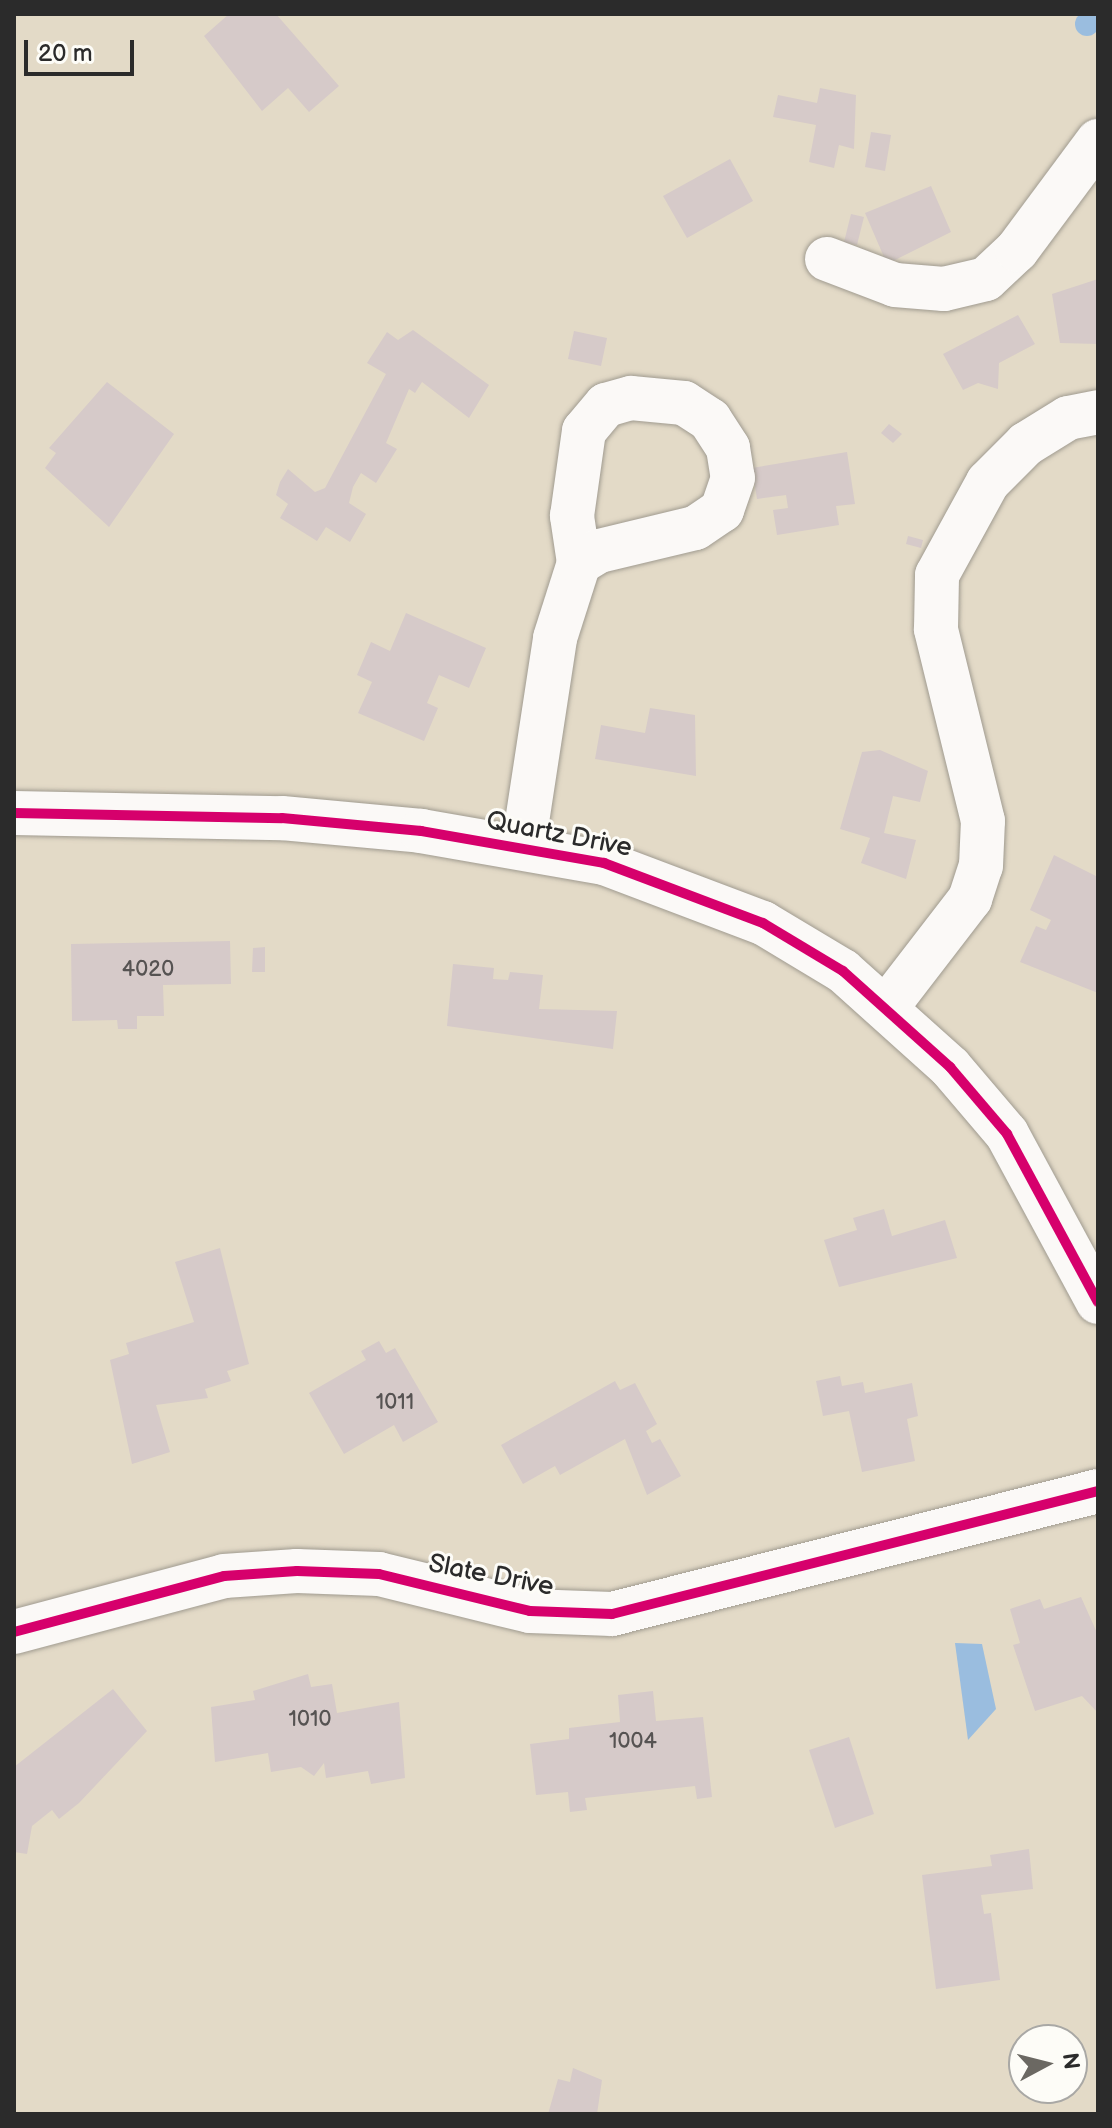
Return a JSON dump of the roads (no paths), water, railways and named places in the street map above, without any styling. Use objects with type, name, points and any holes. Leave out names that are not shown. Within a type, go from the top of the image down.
[{"type":"street","points":[[827,259],[895,285],[944,289],[986,279],[1017,250],[1098,141]]},
{"type":"street","points":[[886,1008],[970,899],[981,866],[983,821],[936,629],[937,575],[988,482],[1026,444],[1068,418],[1098,412]]},
{"type":"street","points":[[523,848],[555,638],[579,563]]},
{"type":"street","name":"Quartz Drive","points":[[14,813],[282,818],[523,848],[604,863],[691,891],[763,923],[843,971],[886,1008],[1007,1134],[1098,1302]]},
{"type":"street","name":"Slate Drive","points":[[14,1632],[209,1579],[297,1571],[379,1574],[530,1611],[612,1614],[1098,1491]]},
{"type":"water","points":[[1087,12],[1098,19],[1099,24],[1092,35],[1087,36],[1076,29],[1075,24],[1082,13]]},
{"type":"water","points":[[955,1643],[982,1644],[996,1709],[968,1740]]}]
